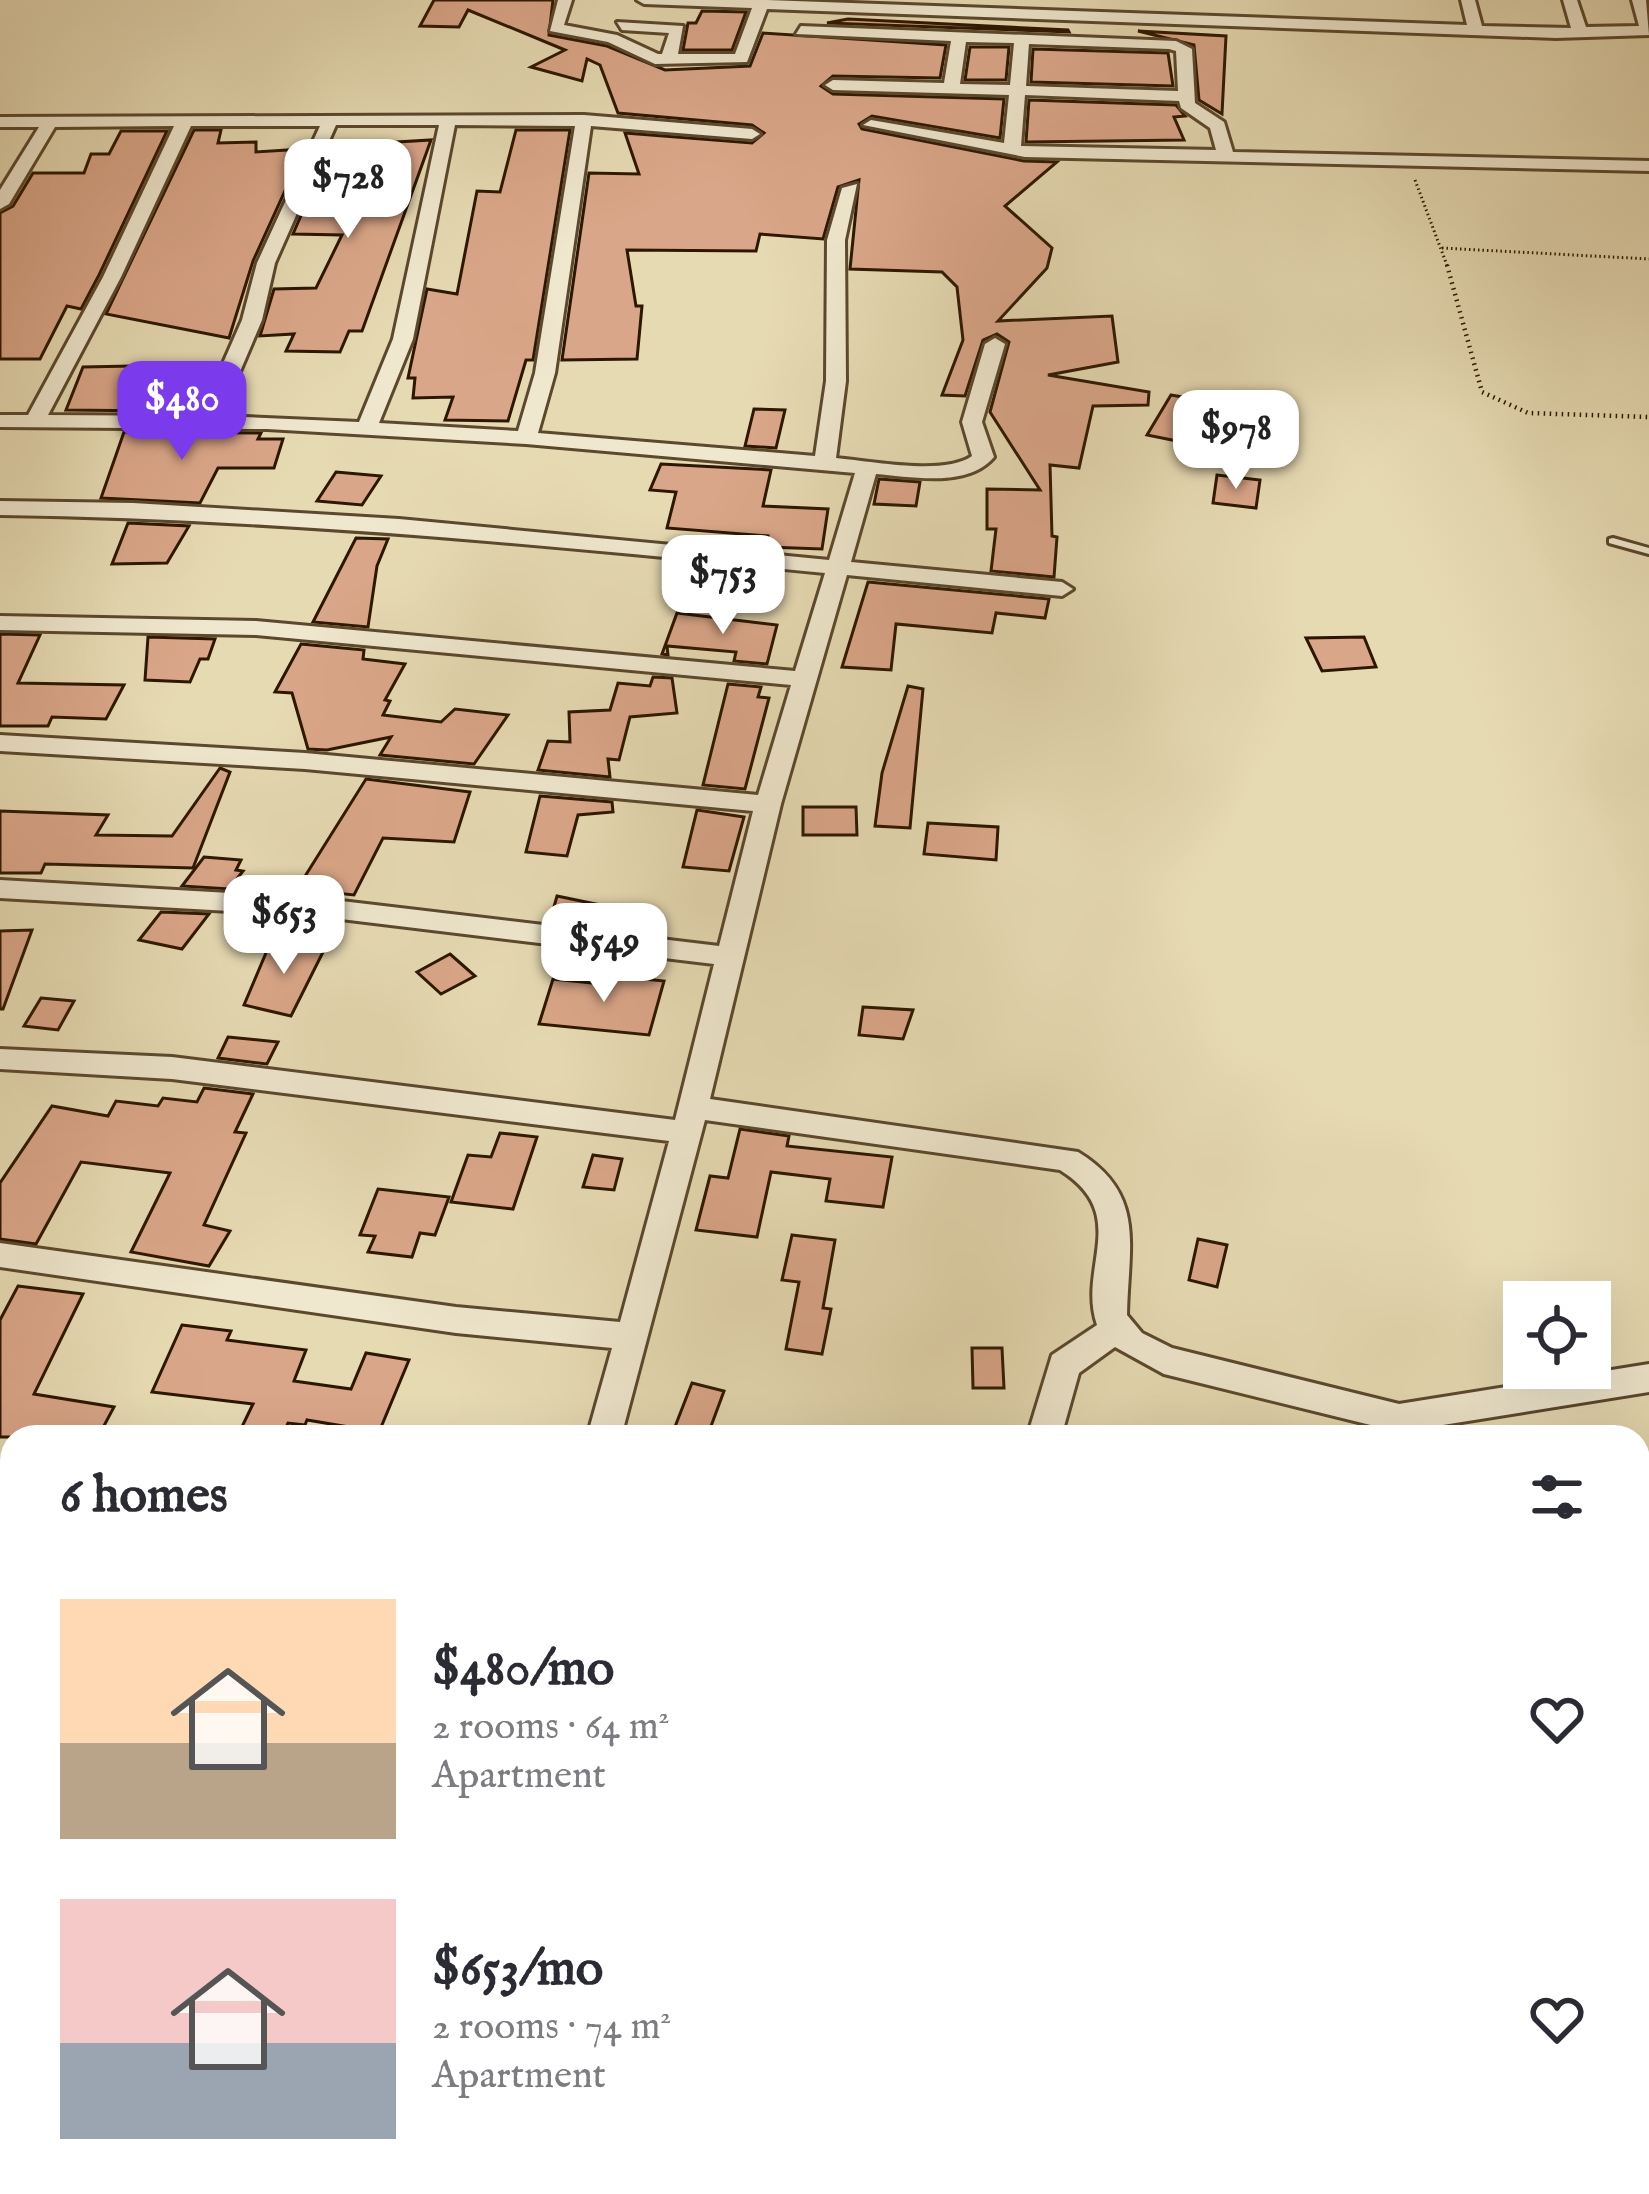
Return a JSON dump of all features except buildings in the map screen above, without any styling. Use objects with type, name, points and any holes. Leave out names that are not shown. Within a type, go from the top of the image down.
[{"type":"street","points":[[565,0],[555,28],[677,29],[668,60]]},
{"type":"street","points":[[617,32],[640,0],[1188,9],[1256,20],[1396,19],[1475,29],[1648,30],[1639,0]]},
{"type":"street","points":[[1256,0],[1256,20]]},
{"type":"street","points":[[1326,0],[1328,22]]},
{"type":"street","points":[[1468,0],[1475,29]]},
{"type":"street","points":[[1570,0],[1580,30]]},
{"type":"street","points":[[617,32],[648,58],[736,61],[761,5]]},
{"type":"street","points":[[801,31],[1180,46],[1187,105],[1218,126],[1225,151],[1218,158]]},
{"type":"street","points":[[951,88],[959,37]]},
{"type":"street","points":[[1012,151],[1022,39]]},
{"type":"street","points":[[833,86],[1184,96]]},
{"type":"street","points":[[367,428],[403,339],[448,120]]},
{"type":"street","points":[[526,437],[545,373],[584,120]]},
{"type":"street","points":[[0,122],[584,120],[752,134]]},
{"type":"street","points":[[35,421],[112,277],[185,121]]},
{"type":"street","points":[[208,422],[252,320],[266,263],[330,121]]},
{"type":"street","points":[[0,204],[50,122]]},
{"type":"street","points":[[871,125],[1012,151],[1649,166]]},
{"type":"street","points":[[826,462],[836,381],[836,240],[850,188]]},
{"type":"street","points":[[0,421],[367,428],[923,472],[979,464],[983,450],[972,422],[995,344]]},
{"type":"street","points":[[607,1425],[661,1235],[768,804],[867,468]]},
{"type":"street","points":[[0,508],[349,523],[838,564],[1062,589]]},
{"type":"street","points":[[0,623],[256,628],[807,679]]},
{"type":"street","points":[[0,743],[305,761],[768,804]]},
{"type":"street","points":[[0,889],[73,889],[316,907],[732,957]]},
{"type":"street","points":[[0,1059],[172,1068],[1067,1160],[1090,1170],[1116,1222],[1110,1319],[1117,1329],[1164,1360],[1399,1418],[1422,1418],[1649,1378]]},
{"type":"street","points":[[0,1256],[456,1320],[629,1336]]},
{"type":"street","points":[[1047,1425],[1064,1364],[1117,1329]]},
{"type":"lane","points":[[1613,541],[1649,550]]},
{"type":"path","points":[[1406,160],[1442,248],[1482,392],[1528,413],[1649,417]]},
{"type":"path","points":[[1442,248],[1649,259]]}]
